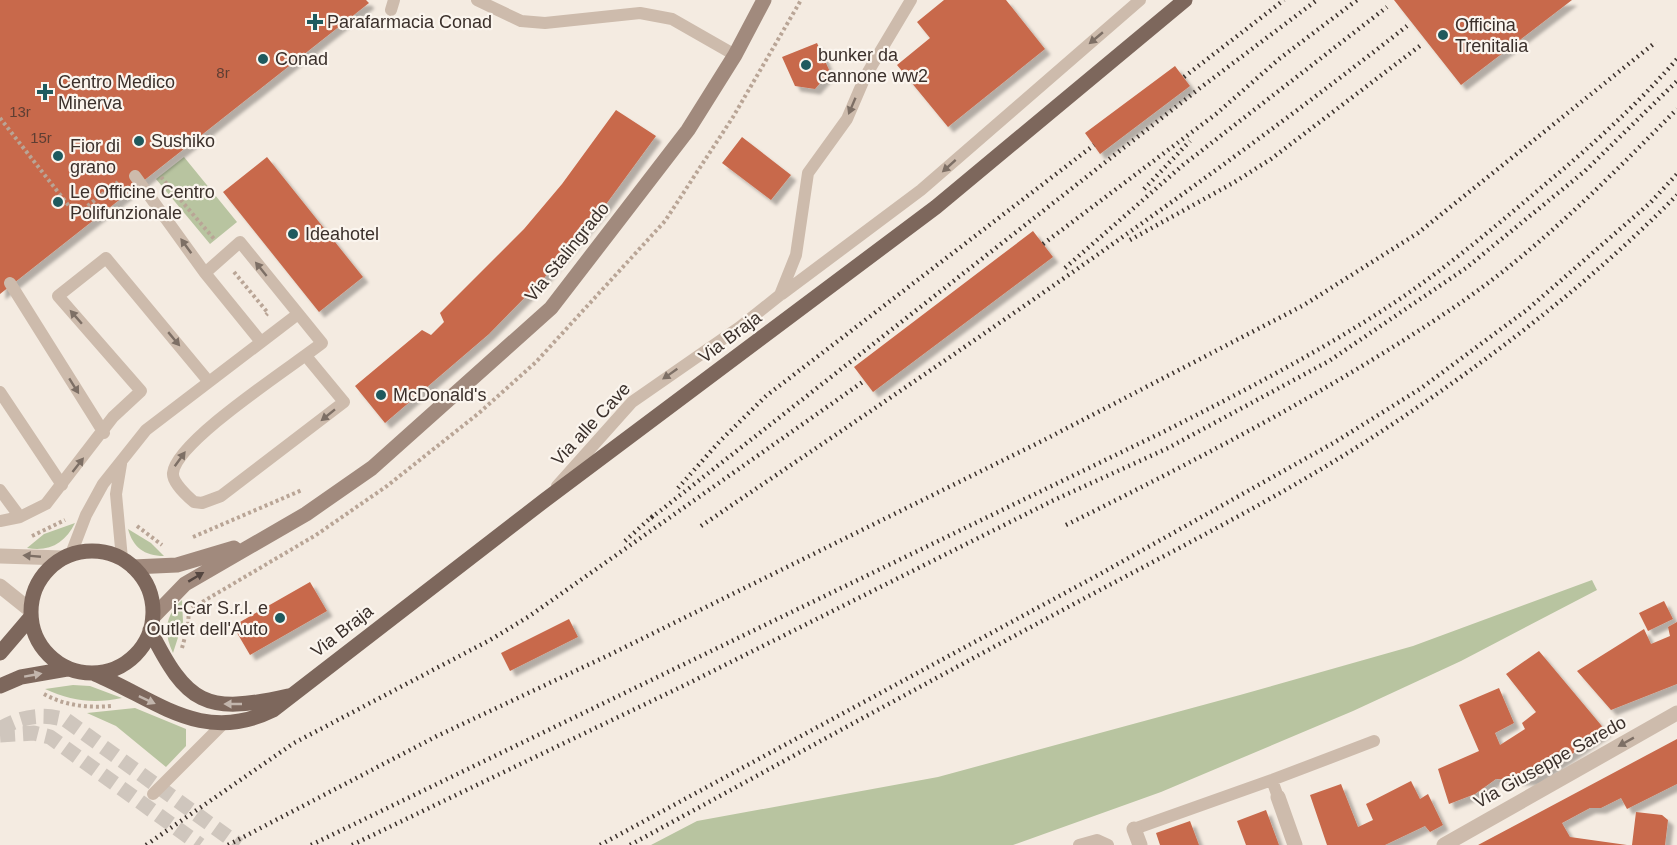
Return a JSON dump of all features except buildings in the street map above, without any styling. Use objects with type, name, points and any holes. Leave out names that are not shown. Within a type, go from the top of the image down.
[{"type":"main road","name":"Via Braja","points":[[95,674],[188,719],[223,724],[255,719],[273,710],[545,500],[936,207],[1185,0]]},
{"type":"main road","points":[[0,653],[30,614],[37,585],[52,565],[67,556],[97,552],[127,563],[149,590],[152,623],[142,647],[129,661],[113,670],[95,674],[68,669],[21,677],[0,686]]},
{"type":"main road","points":[[30,614],[42,648],[68,669]]},
{"type":"main road","name":"Via Braja","points":[[152,623],[170,670],[192,694],[223,704],[253,704],[290,696]]},
{"type":"street","name":"Via Stalingrado","points":[[152,623],[185,584],[306,514],[372,468],[551,308],[688,130],[735,55],[764,0]]},
{"type":"street","name":"Via Stalingrado","points":[[127,563],[177,565],[257,541]]},
{"type":"street","points":[[0,556],[67,556]]},
{"type":"street","points":[[0,586],[30,614]]},
{"type":"street","name":"Via Giuseppe Saredo","points":[[1444,845],[1677,713]]},
{"type":"street","points":[[1278,797],[1295,845]]},
{"type":"street","points":[[1134,829],[1140,845]]},
{"type":"lane","points":[[477,0],[521,21],[545,23],[640,13],[672,20],[735,55]]},
{"type":"lane","name":"Via alle Cave","points":[[545,500],[632,402],[740,327],[780,295],[796,255],[808,173],[847,119],[865,77],[910,0]]},
{"type":"lane","points":[[780,295],[921,190],[1140,0]]},
{"type":"lane","points":[[135,176],[205,273],[261,342]]},
{"type":"lane","points":[[205,273],[240,242],[322,343],[202,433],[177,462],[172,471],[173,477],[194,502],[202,503],[221,496],[344,402],[306,356]]},
{"type":"lane","points":[[0,521],[20,517],[46,504],[104,433],[113,417],[141,391],[58,296],[106,258],[209,382]]},
{"type":"lane","points":[[10,283],[104,433]]},
{"type":"lane","points":[[67,556],[92,502],[146,430],[298,314]]},
{"type":"lane","points":[[0,392],[62,485]]},
{"type":"lane","points":[[121,462],[116,494],[127,563]]},
{"type":"lane","points":[[0,490],[20,517]]},
{"type":"lane","points":[[153,794],[223,724]]},
{"type":"lane","points":[[1134,829],[1374,741]]},
{"type":"lane","points":[[1272,780],[1278,797]]},
{"type":"lane","points":[[1079,845],[1097,840],[1108,845]]},
{"type":"path","points":[[0,118],[76,214],[120,180]]},
{"type":"path","points":[[154,169],[221,248]]},
{"type":"path","points":[[233,271],[268,313],[249,327]]},
{"type":"path","points":[[188,540],[306,488]]},
{"type":"path","points":[[60,521],[65,512]]},
{"type":"path","points":[[29,539],[60,521],[72,518]]},
{"type":"path","points":[[127,522],[153,536],[167,550]]},
{"type":"green space","points":[[184,157],[237,222],[210,244],[156,179]]},
{"type":"green space","points":[[75,523],[67,536],[56,545],[43,549],[27,548],[44,534]]},
{"type":"green space","points":[[128,529],[151,543],[164,556],[157,556],[140,549],[133,541]]},
{"type":"green space","points":[[1592,580],[1597,590],[1461,661],[1353,711],[1161,792],[1013,845],[651,845],[697,821],[938,777],[1240,695],[1413,646]]},
{"type":"green space","points":[[182,600],[183,622],[173,653],[167,625],[172,612]]},
{"type":"green space","points":[[73,685],[90,686],[122,698],[102,701],[83,700],[45,689]]},
{"type":"green space","points":[[135,708],[186,729],[186,746],[166,767],[116,726],[87,713]]},
{"type":"tunnel","points":[[0,729],[16,721],[32,717],[66,720],[239,845]]},
{"type":"tunnel","points":[[0,735],[34,733],[50,737],[200,845]]},
{"type":"railway","points":[[1184,77],[1284,0]]},
{"type":"railway","points":[[651,518],[1200,88],[1317,0]]},
{"type":"railway","points":[[1043,244],[1216,114],[1279,59],[1357,0]]},
{"type":"railway","points":[[1065,268],[1183,165],[1387,7]]},
{"type":"railway","points":[[701,526],[970,344],[1147,220],[1407,26]]},
{"type":"railway","points":[[228,845],[437,736],[609,655],[1046,439],[1304,305],[1418,233],[1656,42]]},
{"type":"railway","points":[[1130,240],[1233,183],[1271,159],[1421,45]]},
{"type":"railway","points":[[311,845],[1161,433],[1327,345],[1401,298],[1483,236],[1560,172],[1629,110],[1677,59]]},
{"type":"railway","points":[[352,845],[687,684],[1052,501],[1168,448],[1329,361],[1466,268],[1585,171],[1677,81]]},
{"type":"railway","points":[[1066,525],[1261,424],[1357,369],[1450,310],[1540,241],[1677,109]]},
{"type":"railway","points":[[1144,189],[1190,141]]},
{"type":"railway","points":[[678,488],[720,441],[766,396],[1094,145]]},
{"type":"railway","points":[[600,845],[1100,574],[1335,442],[1420,389],[1528,309],[1650,203],[1677,174]]},
{"type":"railway","points":[[630,845],[1226,523],[1339,458],[1456,381],[1533,323],[1607,261],[1677,195]]},
{"type":"railway","points":[[146,845],[294,743],[490,640],[528,617],[864,381]]},
{"type":"railway","points":[[625,541],[656,513]]},
{"type":"place","name":"Parafarmacia Conad","points":[[315,22]]},
{"type":"place","name":"Officina Trenitalia","points":[[1443,35]]},
{"type":"place","name":"Conad","points":[[263,59]]},
{"type":"place","name":"bunker da cannone ww2","points":[[806,65]]},
{"type":"place","name":"Centro Medico Minerva","points":[[45,92]]},
{"type":"place","name":"Sushiko","points":[[139,141]]},
{"type":"place","name":"Fior di grano","points":[[58,156]]},
{"type":"place","name":"Le Officine Centro Polifunzionale","points":[[58,202]]},
{"type":"place","name":"Ideahotel","points":[[293,234]]},
{"type":"place","name":"McDonald's","points":[[381,395]]},
{"type":"place","name":"i-Car S.r.l. e Outlet dell'Auto","points":[[280,618]]}]
